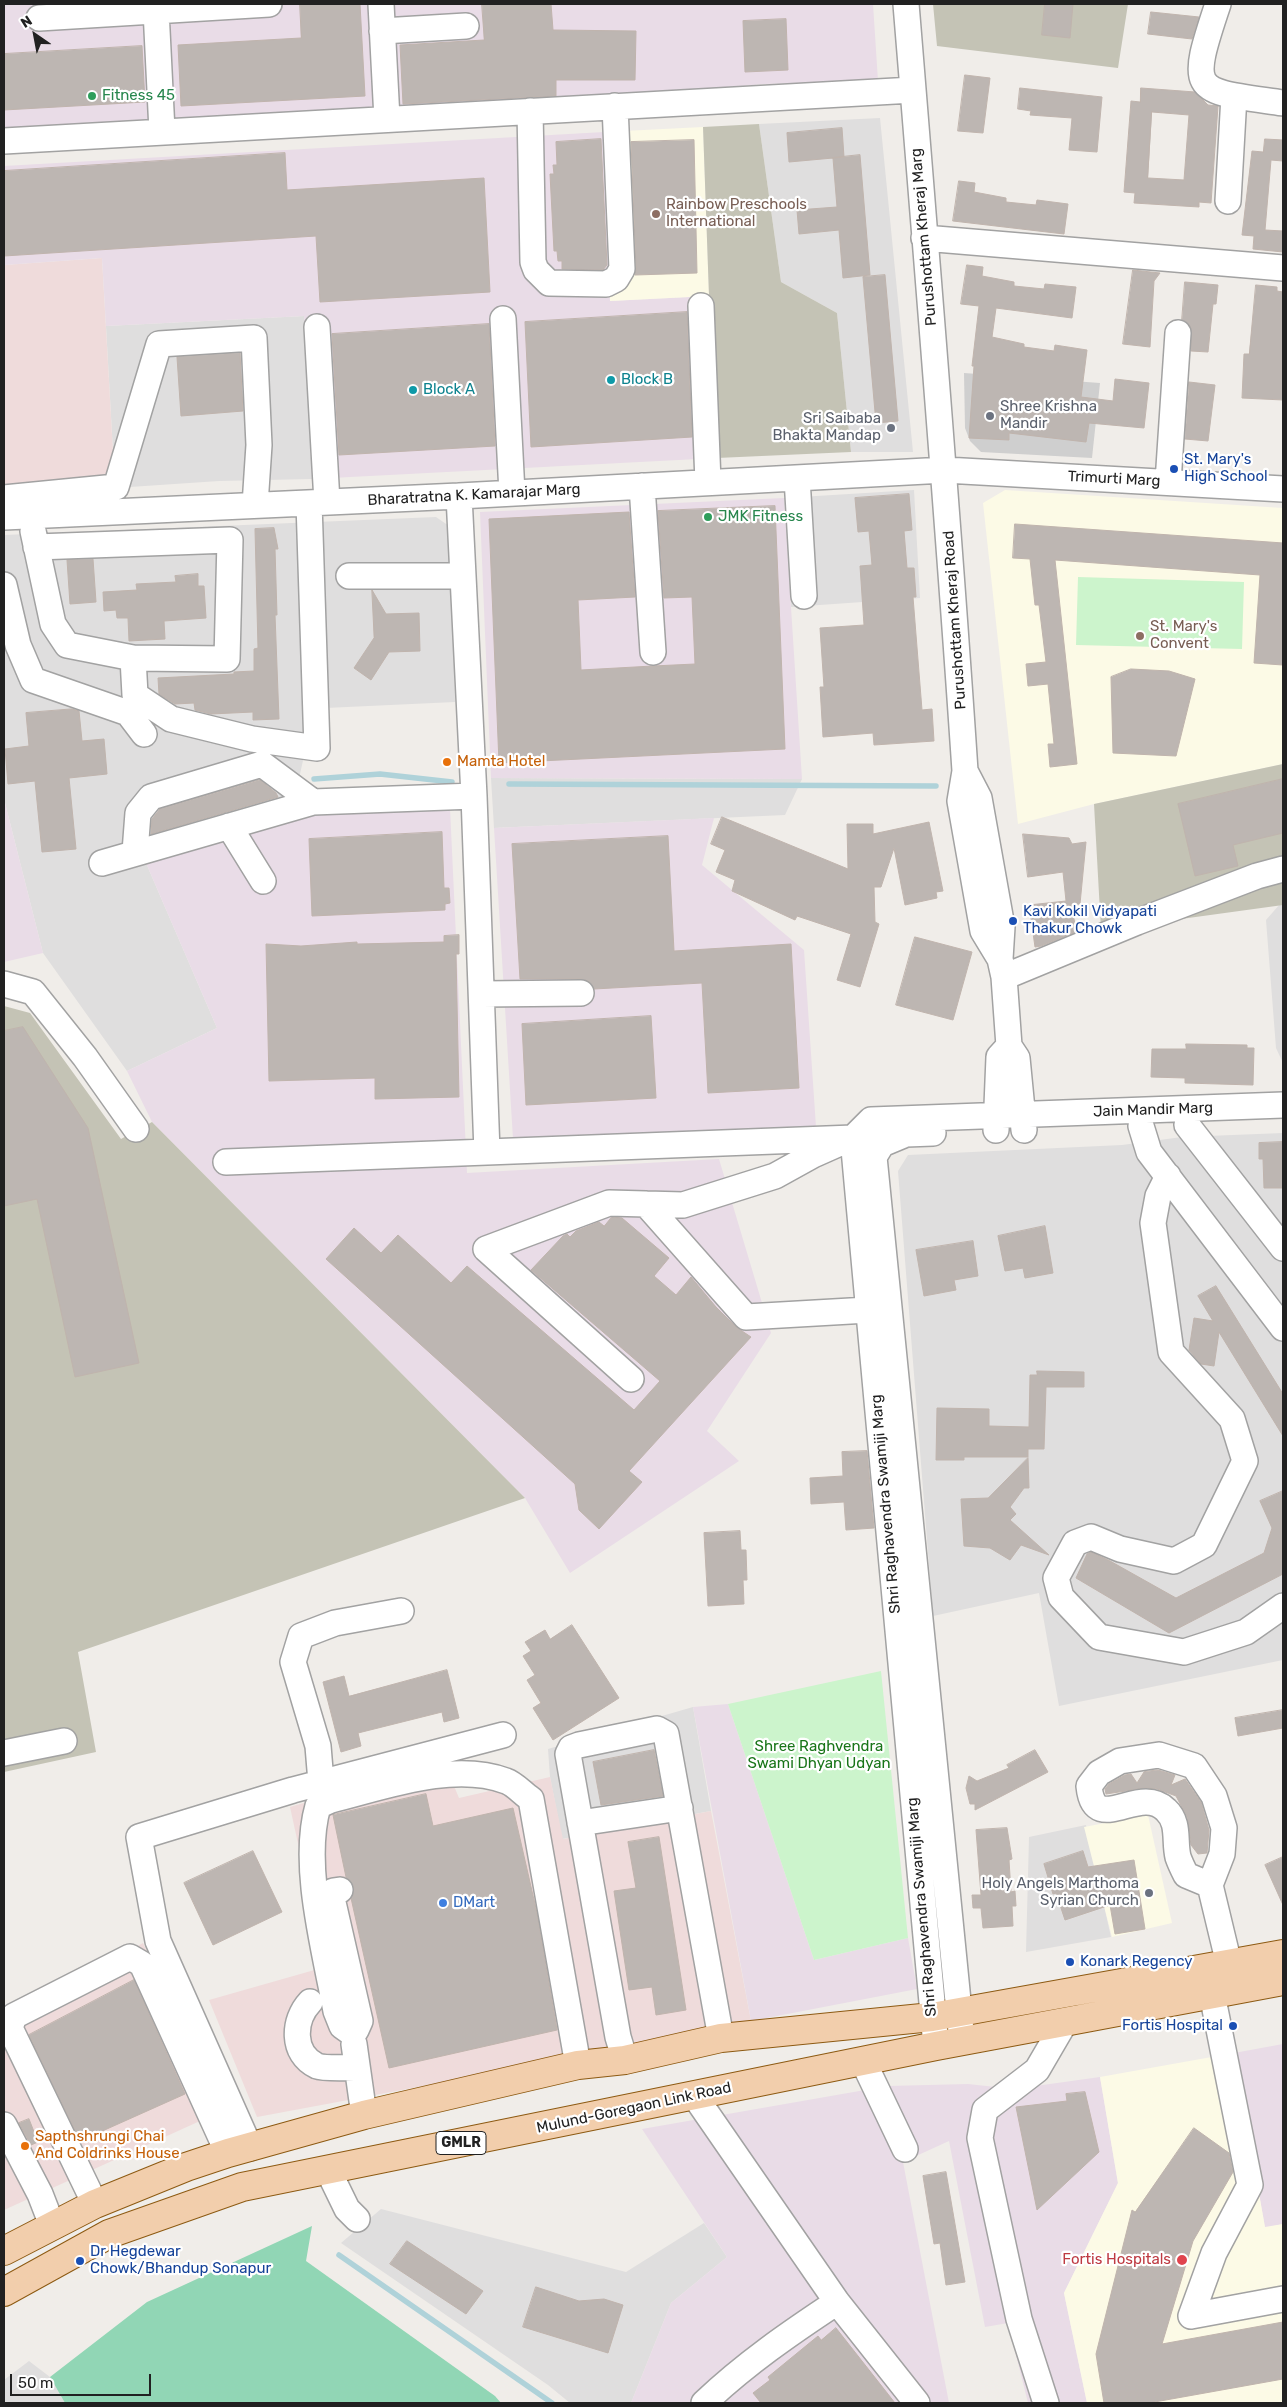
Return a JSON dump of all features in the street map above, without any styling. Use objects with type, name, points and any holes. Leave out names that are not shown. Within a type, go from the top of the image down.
[{"type":"main road","points":[[4,2251],[94,2204],[186,2167],[364,2115],[578,2065],[625,2060],[721,2038],[932,2017],[1283,1954]]},
{"type":"main road","name":"Mulund-Goregaon Link Road","points":[[6,2282],[109,2234],[242,2187],[936,2046],[1283,1980]]},
{"type":"street","points":[[39,18],[269,4]]},
{"type":"street","points":[[381,4],[387,119]]},
{"type":"street","name":"Purushottam Kheraj Marg","points":[[906,4],[924,238],[945,470]]},
{"type":"street","points":[[1218,4],[1203,47],[1201,78],[1210,89],[1220,94],[1283,103]]},
{"type":"street","points":[[156,10],[162,131]]},
{"type":"street","points":[[382,31],[466,26]]},
{"type":"street","points":[[4,141],[913,90]]},
{"type":"street","points":[[1228,201],[1234,96]]},
{"type":"street","points":[[530,111],[533,262],[536,270],[549,283],[606,284],[616,279],[622,269],[615,106]]},
{"type":"street","points":[[924,238],[1283,268]]},
{"type":"street","points":[[701,306],[708,482]]},
{"type":"street","points":[[503,319],[512,493]]},
{"type":"street","points":[[133,658],[135,695],[171,719],[252,739],[318,748],[317,327]]},
{"type":"street","points":[[1168,482],[1178,333]]},
{"type":"street","points":[[4,498],[116,487],[159,344],[254,338],[259,445],[255,505]]},
{"type":"street","name":"Bharatratna K. Kamarajar Marg","points":[[4,517],[459,496],[945,470]]},
{"type":"street","name":"Trimurti Marg","points":[[945,470],[1283,489]]},
{"type":"street","name":"Purushottam Kheraj Road","points":[[945,470],[965,771],[979,798],[980,862],[1002,927],[1002,968],[1009,1046],[1017,1058],[1024,1122]]},
{"type":"street","points":[[797,478],[804,596]]},
{"type":"street","points":[[642,486],[653,652]]},
{"type":"street","points":[[459,496],[474,796],[487,1152]]},
{"type":"street","points":[[31,516],[36,547],[53,624],[67,645],[133,658],[227,659],[230,540],[36,547]]},
{"type":"street","points":[[349,576],[463,576]]},
{"type":"street","points":[[4,585],[18,645],[33,680],[128,712],[144,734]]},
{"type":"street","points":[[135,852],[138,813],[151,797],[262,764],[313,802]]},
{"type":"street","points":[[102,862],[313,802],[474,796]]},
{"type":"street","points":[[229,826],[263,881]]},
{"type":"street","points":[[1002,968],[1146,919],[1257,876],[1283,869]]},
{"type":"street","points":[[4,984],[33,992],[85,1057],[136,1129]]},
{"type":"street","points":[[482,994],[580,992]]},
{"type":"street","points":[[996,1123],[999,1057],[1009,1046]]},
{"type":"street","name":"Jain Mandir Marg","points":[[1155,1121],[1187,1125],[1267,1117],[1283,1106]]},
{"type":"street","name":"Jain Mandir Marg","points":[[1024,1122],[1155,1121],[1267,1117]]},
{"type":"street","points":[[631,1379],[486,1248],[609,1203],[683,1206],[775,1176],[813,1155],[853,1138],[871,1120],[924,1126],[1024,1122]]},
{"type":"street","points":[[1155,1121],[1149,1152],[1283,1328]]},
{"type":"street","points":[[1187,1125],[1283,1248]]},
{"type":"street","points":[[226,1162],[853,1138],[882,1144],[924,1126]]},
{"type":"street","name":"Shri Raghavendra Swamiji Marg","points":[[853,1138],[887,1395],[899,1520],[911,1653],[913,1808],[936,2046]]},
{"type":"street","name":"Shri Raghavendra Swamiji Marg","points":[[875,1302],[874,1157],[882,1144]]},
{"type":"street","points":[[1168,1176],[1158,1196],[1153,1222],[1171,1352],[1232,1419],[1244,1461],[1204,1545],[1174,1561],[1120,1549],[1091,1537],[1075,1544],[1056,1578],[1061,1597],[1099,1637],[1184,1652],[1246,1632],[1283,1606]]},
{"type":"street","points":[[646,1204],[746,1317],[875,1302]]},
{"type":"street","points":[[321,1782],[318,1746],[293,1662],[301,1636],[335,1623],[401,1611]]},
{"type":"street","name":"Shri Raghavendra Swamiji Marg","points":[[911,1653],[938,1804],[962,2041]]},
{"type":"street","points":[[625,2060],[618,2037],[568,1754],[571,1748],[657,1729],[666,1734],[721,2038]]},
{"type":"street","points":[[239,2150],[158,1941],[139,1837],[321,1782],[503,1735]]},
{"type":"street","points":[[4,1753],[64,1741]]},
{"type":"street","points":[[1210,1885],[1186,1875],[1178,1858],[1175,1821],[1166,1809],[1149,1801],[1134,1802],[1113,1810],[1104,1810],[1095,1804],[1090,1794],[1089,1786],[1099,1773],[1120,1760],[1159,1755],[1194,1766],[1214,1796],[1224,1828],[1222,1854],[1210,1885],[1229,1964]]},
{"type":"street","points":[[340,1890],[332,1891],[332,1898],[360,2021],[356,2030],[348,2031],[342,2026],[336,2011],[311,1868],[314,1820],[318,1806],[331,1800],[442,1774],[486,1775],[509,1782],[530,1800],[578,2065]]},
{"type":"street","points":[[913,1808],[938,1804]]},
{"type":"street","points":[[580,1823],[680,1808]]},
{"type":"street","points":[[915,1834],[941,1830]]},
{"type":"street","points":[[94,2204],[10,2028],[14,2016],[130,1957],[142,1964],[239,2150]]},
{"type":"street","points":[[1212,1994],[1250,2185],[1214,2252],[1191,2316],[1283,2300]]},
{"type":"street","points":[[310,2002],[297,2023],[297,2039],[305,2055],[318,2066],[355,2056],[364,2115]]},
{"type":"street","points":[[1046,2403],[1019,2319],[980,2138],[985,2110],[1037,2070],[1065,2022]]},
{"type":"street","points":[[863,2061],[905,2149]]},
{"type":"street","points":[[694,2096],[837,2302],[917,2403]]},
{"type":"street","points":[[4,2125],[40,2194],[52,2225]]},
{"type":"street","points":[[328,2170],[347,2210],[357,2219]]},
{"type":"street","points":[[704,2403],[725,2383],[766,2350],[837,2302]]},
{"type":"shaded area","points":[[4,4],[873,4],[878,81],[764,84],[562,102],[4,132]]},
{"type":"shaded area","points":[[933,4],[1128,4],[1118,68],[937,46]]},
{"type":"shaded area","points":[[880,118],[913,452],[851,452],[837,313],[781,282],[759,124]]},
{"type":"shaded area","points":[[759,124],[781,282],[837,313],[851,452],[717,458],[703,127]]},
{"type":"shaded area","name":"Rainbow Preschools International","points":[[703,127],[709,296],[610,301],[604,132]]},
{"type":"shaded area","points":[[604,132],[610,301],[709,296],[717,458],[312,479],[304,316],[106,326],[102,258],[4,265],[4,166]]},
{"type":"shaded area","points":[[102,258],[115,488],[4,491],[4,265]]},
{"type":"shaded area","points":[[304,316],[312,479],[219,481],[115,488],[106,326]]},
{"type":"shaded area","points":[[964,373],[1100,383],[1092,458],[981,452],[970,441],[965,428]]},
{"type":"shaded area","points":[[914,490],[920,598],[791,607],[784,498]]},
{"type":"shaded area","name":"St. Mary's Convent","points":[[1005,490],[1283,508],[1283,764],[1094,804],[1018,824],[983,503]]},
{"type":"shaded area","points":[[784,498],[802,779],[491,778],[480,512]]},
{"type":"shaded area","points":[[436,517],[452,528],[455,702],[304,709],[304,756],[294,801],[143,856],[217,1028],[127,1071],[43,953],[4,799],[4,535]]},
{"type":"shaded area","points":[[1283,764],[1283,905],[1101,930],[1094,804]]},
{"type":"shaded area","points":[[491,778],[802,779],[785,815],[494,828]]},
{"type":"shaded area","points":[[4,799],[43,953],[4,962]]},
{"type":"shaded area","points":[[450,808],[467,1173],[719,1159],[771,1333],[707,1431],[739,1461],[570,1573],[525,1498],[152,1122],[127,1071],[217,1028],[143,856],[301,813]]},
{"type":"shaded area","points":[[714,818],[702,865],[804,950],[816,1127],[513,1139],[494,828]]},
{"type":"shaded area","points":[[1280,904],[1283,904],[1283,1063],[1276,1048],[1266,920]]},
{"type":"shaded area","points":[[4,1006],[30,1013],[121,1139],[152,1122],[525,1498],[78,1652],[96,1752],[4,1772]]},
{"type":"shaded area","points":[[1283,1133],[1283,1660],[1059,1706],[1039,1593],[933,1616],[898,1171],[908,1155],[1122,1145],[1182,1137]]},
{"type":"shaded area","points":[[728,1704],[814,1960],[908,1938],[917,1989],[751,2021],[693,1707]]},
{"type":"shaded area","points":[[693,1707],[711,1811],[562,1839],[550,1777],[548,1749]]},
{"type":"shaded area","name":"DMart","points":[[444,1762],[459,1798],[550,1777],[563,1839],[711,1811],[751,2021],[606,2052],[257,2117],[209,2000],[325,1967],[290,1807]]},
{"type":"shaded area","points":[[1148,1815],[1172,1923],[1112,1937],[1084,1827]]},
{"type":"shaded area","name":"Konark Regency","points":[[1086,1825],[1111,1937],[1026,1952],[1029,1837]]},
{"type":"shaded area","points":[[143,1943],[222,2111],[4,2210],[4,2019]]},
{"type":"shaded area","points":[[1283,2044],[1283,2224],[1265,2228],[1234,2053]]},
{"type":"shaded area","name":"Fortis Hospitals","points":[[1234,2053],[1265,2227],[1283,2224],[1283,2403],[1087,2403],[1064,2293],[1118,2183],[1100,2077]]},
{"type":"shaded area","points":[[1100,2077],[1118,2183],[1064,2293],[1087,2403],[1028,2403],[1008,2323],[985,2327],[949,2141],[903,2162],[949,2403],[631,2403],[671,2303],[727,2257],[642,2129],[888,2086],[968,2084],[1014,2089]]},
{"type":"shaded area","points":[[381,2209],[626,2272],[704,2223],[727,2257],[671,2303],[631,2403],[570,2403],[548,2385],[341,2243]]},
{"type":"shaded area","points":[[29,2361],[50,2377],[65,2403],[4,2403],[4,2380]]},
{"type":"green space","points":[[1078,577],[1244,582],[1242,649],[1076,645]]},
{"type":"green space","name":"Shree Raghvendra Swami Dhyan Udyan","points":[[881,1671],[908,1938],[814,1960],[728,1704]]},
{"type":"green space","points":[[312,2226],[306,2261],[495,2396],[501,2403],[65,2403],[50,2377],[147,2302]]},
{"type":"building","points":[[300,4],[360,4],[365,96],[181,106],[178,45],[301,38]]},
{"type":"building","points":[[482,4],[551,4],[553,30],[636,31],[635,80],[556,80],[556,96],[403,104],[400,45],[484,40]]},
{"type":"building","points":[[1045,4],[1073,4],[1070,38],[1042,35]]},
{"type":"building","points":[[1151,12],[1199,17],[1192,39],[1148,34]]},
{"type":"building","points":[[786,19],[788,70],[745,72],[743,21]]},
{"type":"building","points":[[142,46],[145,102],[4,110],[4,54]]},
{"type":"building","points":[[965,75],[990,78],[983,133],[958,131]]},
{"type":"building","points":[[1020,88],[1102,97],[1097,152],[1069,150],[1072,118],[1030,115],[1031,111],[1018,109]]},
{"type":"building","points":[[1141,88],[1195,92],[1208,105],[1218,106],[1211,203],[1199,202],[1199,207],[1134,203],[1135,193],[1124,192],[1131,101],[1140,102]],"holes":[[[1152,112],[1189,115],[1184,180],[1148,178]]]},
{"type":"building","points":[[842,128],[844,157],[789,162],[787,133]]},
{"type":"building","points":[[601,139],[607,265],[603,270],[562,269],[562,261],[558,261],[557,251],[554,251],[550,174],[554,174],[553,165],[557,165],[556,142]]},
{"type":"building","points":[[1265,139],[1283,140],[1283,161],[1271,160],[1265,230],[1283,231],[1283,252],[1253,249],[1254,236],[1242,235],[1252,151],[1263,152]]},
{"type":"building","points":[[694,140],[697,273],[635,275],[631,142]]},
{"type":"building","points":[[285,153],[287,190],[484,178],[490,292],[320,302],[316,236],[4,256],[4,171]]},
{"type":"building","points":[[860,155],[870,275],[843,278],[839,230],[799,234],[797,210],[837,207],[833,158]]},
{"type":"building","points":[[959,181],[975,183],[974,192],[1006,198],[1006,202],[1036,205],[1037,200],[1068,204],[1064,234],[953,221]]},
{"type":"building","points":[[967,265],[983,267],[982,276],[1014,282],[1014,286],[1044,289],[1045,284],[1076,287],[1072,318],[996,308],[992,337],[1024,344],[1024,347],[1054,351],[1055,345],[1087,350],[1081,397],[1113,401],[1115,379],[1149,383],[1144,428],[1089,423],[1086,442],[1009,433],[1009,440],[969,438],[974,366],[972,366],[979,306],[961,304]]},
{"type":"building","points":[[1133,270],[1160,273],[1154,281],[1150,347],[1123,344]]},
{"type":"building","points":[[885,275],[898,421],[876,423],[863,277]]},
{"type":"building","points":[[1185,282],[1218,285],[1216,304],[1213,304],[1208,352],[1191,351],[1191,327],[1182,320]]},
{"type":"building","points":[[1256,285],[1277,287],[1277,291],[1283,292],[1283,400],[1242,398],[1244,354],[1249,354]]},
{"type":"building","name":"Block B","points":[[687,312],[692,437],[531,447],[525,322]]},
{"type":"building","name":"Block A","points":[[489,324],[495,446],[339,455],[332,334]]},
{"type":"building","points":[[240,353],[243,411],[181,416],[177,357]]},
{"type":"building","points":[[1189,382],[1215,385],[1208,441],[1185,439]]},
{"type":"building","points":[[909,494],[912,530],[904,531],[907,568],[914,568],[916,597],[913,597],[922,710],[932,709],[934,741],[874,745],[873,733],[823,737],[820,687],[824,687],[820,628],[864,625],[860,566],[872,565],[869,531],[858,532],[855,498]]},
{"type":"building","points":[[775,506],[785,749],[499,763],[489,519],[629,512],[635,597],[578,600],[581,670],[695,664],[692,597],[664,598],[658,511]]},
{"type":"building","points":[[1015,524],[1283,543],[1283,665],[1254,663],[1260,575],[1055,560],[1077,764],[1050,767],[1048,744],[1054,744],[1048,684],[1028,686],[1026,664],[1046,662],[1039,605],[1035,605],[1030,559],[1013,558]]},
{"type":"building","points":[[274,528],[278,549],[275,549],[277,615],[275,615],[279,719],[253,720],[253,712],[211,714],[195,710],[194,703],[175,704],[159,694],[158,678],[234,674],[234,672],[254,671],[254,649],[258,648],[255,529]]},
{"type":"building","points":[[93,559],[96,602],[70,604],[67,560]]},
{"type":"building","points":[[198,574],[198,586],[204,586],[206,618],[164,621],[165,639],[129,641],[128,618],[117,618],[116,610],[104,611],[103,592],[137,590],[136,584],[176,582],[175,576]]},
{"type":"building","points":[[372,590],[386,614],[419,613],[420,651],[389,652],[371,680],[354,668],[374,638]]},
{"type":"building","points":[[1131,669],[1169,671],[1195,679],[1176,756],[1113,753],[1111,677]]},
{"type":"building","points":[[72,709],[79,711],[82,741],[104,739],[107,774],[69,778],[76,849],[42,852],[35,781],[8,784],[5,749],[29,746],[26,713]]},
{"type":"building","points":[[1283,779],[1283,833],[1233,845],[1238,866],[1195,876],[1178,804]]},
{"type":"building","points":[[260,780],[276,793],[278,797],[151,834],[152,819],[160,809]]},
{"type":"building","points":[[722,817],[848,869],[847,824],[873,824],[873,834],[929,822],[943,891],[936,892],[937,898],[905,905],[894,848],[881,887],[874,887],[875,922],[879,924],[860,987],[837,980],[851,934],[797,916],[795,920],[732,891],[735,880],[716,872],[725,850],[711,844]]},
{"type":"building","points":[[442,832],[444,888],[449,888],[450,903],[445,904],[445,910],[312,916],[309,839]]},
{"type":"building","points":[[1023,834],[1069,838],[1072,844],[1086,842],[1080,904],[1072,905],[1076,932],[1035,947],[1029,905],[1066,901],[1063,872],[1028,877]]},
{"type":"building","points":[[668,836],[674,951],[791,944],[799,1088],[708,1093],[702,983],[594,989],[588,981],[581,979],[520,979],[512,844]]},
{"type":"building","points":[[459,935],[459,954],[456,954],[459,1097],[375,1099],[375,1078],[269,1081],[266,944],[301,946],[357,942],[357,944],[444,942],[444,936]]},
{"type":"building","points":[[915,937],[972,952],[953,1020],[896,1005]]},
{"type":"building","points":[[651,1016],[656,1098],[526,1105],[522,1024]]},
{"type":"building","points":[[23,1027],[88,1128],[139,1363],[75,1377],[37,1199],[4,1206],[4,1031]]},
{"type":"building","points":[[1186,1044],[1247,1045],[1247,1048],[1254,1048],[1253,1085],[1185,1083],[1185,1078],[1151,1077],[1152,1049],[1186,1049]]},
{"type":"building","points":[[1283,1142],[1283,1188],[1264,1188],[1263,1159],[1259,1159],[1259,1143]]},
{"type":"building","points":[[612,1217],[622,1218],[669,1258],[654,1276],[676,1295],[691,1277],[736,1327],[751,1337],[629,1471],[642,1482],[599,1529],[579,1510],[575,1484],[326,1259],[354,1228],[381,1253],[398,1235],[451,1283],[467,1266],[634,1410],[660,1381],[531,1270],[563,1236],[567,1234],[570,1237],[576,1231],[599,1222],[604,1226]]},
{"type":"building","points":[[1045,1226],[1053,1273],[1025,1278],[1023,1268],[1005,1271],[998,1236]]},
{"type":"building","points":[[973,1241],[978,1276],[954,1280],[956,1290],[924,1296],[916,1250]]},
{"type":"building","points":[[1216,1286],[1283,1394],[1283,1436],[1219,1332],[1214,1366],[1201,1364],[1189,1350],[1194,1318],[1213,1321],[1198,1296]]},
{"type":"building","points":[[1037,1371],[1084,1372],[1084,1387],[1046,1387],[1044,1449],[1028,1449],[1028,1457],[964,1457],[964,1460],[936,1460],[937,1408],[989,1409],[989,1426],[1029,1427],[1030,1375],[1037,1375]]},
{"type":"building","points":[[867,1451],[874,1528],[846,1530],[844,1502],[811,1504],[810,1478],[843,1476],[842,1452]]},
{"type":"building","points":[[1028,1458],[1029,1488],[1024,1488],[1010,1507],[1016,1514],[1010,1520],[1049,1555],[1021,1545],[1010,1560],[990,1548],[964,1546],[961,1499],[988,1498]]},
{"type":"building","points":[[1283,1491],[1283,1574],[1169,1633],[1076,1578],[1087,1554],[1091,1552],[1176,1598],[1264,1553],[1272,1528],[1260,1501]]},
{"type":"building","points":[[740,1531],[741,1550],[746,1550],[747,1580],[743,1580],[744,1604],[708,1606],[704,1533]]},
{"type":"building","points":[[572,1625],[619,1698],[553,1740],[533,1708],[541,1703],[527,1680],[535,1675],[523,1656],[531,1651],[525,1642],[545,1630],[550,1639]]},
{"type":"building","points":[[447,1670],[459,1718],[444,1722],[442,1712],[358,1733],[361,1746],[341,1752],[323,1682],[344,1676],[349,1696]]},
{"type":"building","points":[[1283,1710],[1283,1728],[1238,1736],[1235,1718]]},
{"type":"building","points":[[654,1750],[663,1796],[601,1805],[593,1762]]},
{"type":"building","points":[[1035,1750],[1048,1772],[975,1810],[975,1804],[970,1804],[966,1788],[969,1776],[977,1781],[1009,1768],[1007,1765]]},
{"type":"building","points":[[1158,1770],[1175,1775],[1171,1785],[1185,1779],[1201,1802],[1209,1830],[1207,1853],[1198,1854],[1191,1845],[1187,1817],[1176,1796],[1157,1789],[1145,1788],[1106,1794],[1105,1789],[1109,1784],[1125,1775],[1131,1774],[1137,1783],[1144,1772]]},
{"type":"building","points":[[426,1794],[433,1826],[513,1808],[537,1913],[557,2030],[389,2068],[351,1898],[354,1888],[346,1877],[333,1815]]},
{"type":"building","points":[[1007,1828],[1012,1859],[1009,1860],[1011,1892],[1015,1891],[1016,1906],[1012,1906],[1013,1926],[983,1928],[981,1908],[973,1908],[972,1895],[981,1895],[976,1830]]},
{"type":"building","points":[[659,1837],[686,2010],[656,2015],[652,1987],[629,1990],[614,1891],[636,1888],[628,1842]]},
{"type":"building","points":[[253,1851],[282,1912],[213,1945],[184,1883]]},
{"type":"building","points":[[1083,1851],[1088,1867],[1134,1860],[1145,1929],[1115,1934],[1110,1905],[1065,1920],[1056,1893],[1053,1894],[1044,1864]]},
{"type":"building","points":[[1283,1857],[1283,1905],[1265,1865]]},
{"type":"building","points":[[134,1980],[185,2094],[80,2141],[29,2035]]},
{"type":"building","points":[[1085,2092],[1099,2152],[1037,2210],[1016,2107],[1067,2101],[1066,2094]]},
{"type":"building","points":[[29,2119],[38,2142],[31,2145],[19,2123]]},
{"type":"building","points":[[1194,2128],[1229,2153],[1233,2172],[1193,2241],[1162,2344],[1283,2322],[1283,2379],[1149,2403],[1104,2403],[1096,2354],[1132,2210],[1135,2212]]},
{"type":"building","points":[[946,2172],[965,2282],[946,2285],[940,2243],[934,2244],[923,2176]]},
{"type":"building","points":[[407,2241],[483,2291],[466,2314],[390,2264]]},
{"type":"building","points":[[536,2287],[579,2301],[604,2299],[623,2305],[608,2353],[523,2327]]},
{"type":"building","points":[[836,2328],[895,2403],[761,2403],[753,2393],[770,2380],[768,2377],[818,2336],[821,2340]]},
{"type":"waterway","points":[[314,779],[380,774],[452,782]]},
{"type":"waterway","points":[[509,784],[936,786]]},
{"type":"waterway","points":[[339,2255],[552,2403]]},
{"type":"place","name":"Fitness 45","points":[[92,96]]},
{"type":"place","name":"Rainbow Preschools International","points":[[656,214]]},
{"type":"place","name":"Block B","points":[[611,380]]},
{"type":"place","name":"Block A","points":[[413,390]]},
{"type":"place","name":"Shree Krishna Mandir","points":[[990,416]]},
{"type":"place","name":"Sri Saibaba Bhakta Mandap","points":[[891,428]]},
{"type":"place","name":"St. Mary's High School","points":[[1174,469]]},
{"type":"place","name":"JMK Fitness","points":[[708,517]]},
{"type":"place","name":"St. Mary's Convent","points":[[1140,636]]},
{"type":"place","name":"Mamta Hotel","points":[[447,762]]},
{"type":"place","name":"Kavi Kokil Vidyapati Thakur Chowk","points":[[1013,921]]},
{"type":"place","name":"Holy Angels Marthoma Syrian Church","points":[[1149,1893]]},
{"type":"place","name":"DMart","points":[[443,1903]]},
{"type":"place","name":"Konark Regency","points":[[1070,1962]]},
{"type":"place","name":"Fortis Hospital","points":[[1233,2026]]},
{"type":"place","name":"Sapthshrungi Chai And Coldrinks House","points":[[25,2146]]},
{"type":"place","name":"Fortis Hospitals","points":[[1182,2260]]},
{"type":"place","name":"Dr Hegdewar Chowk/Bhandup Sonapur","points":[[80,2261]]}]
